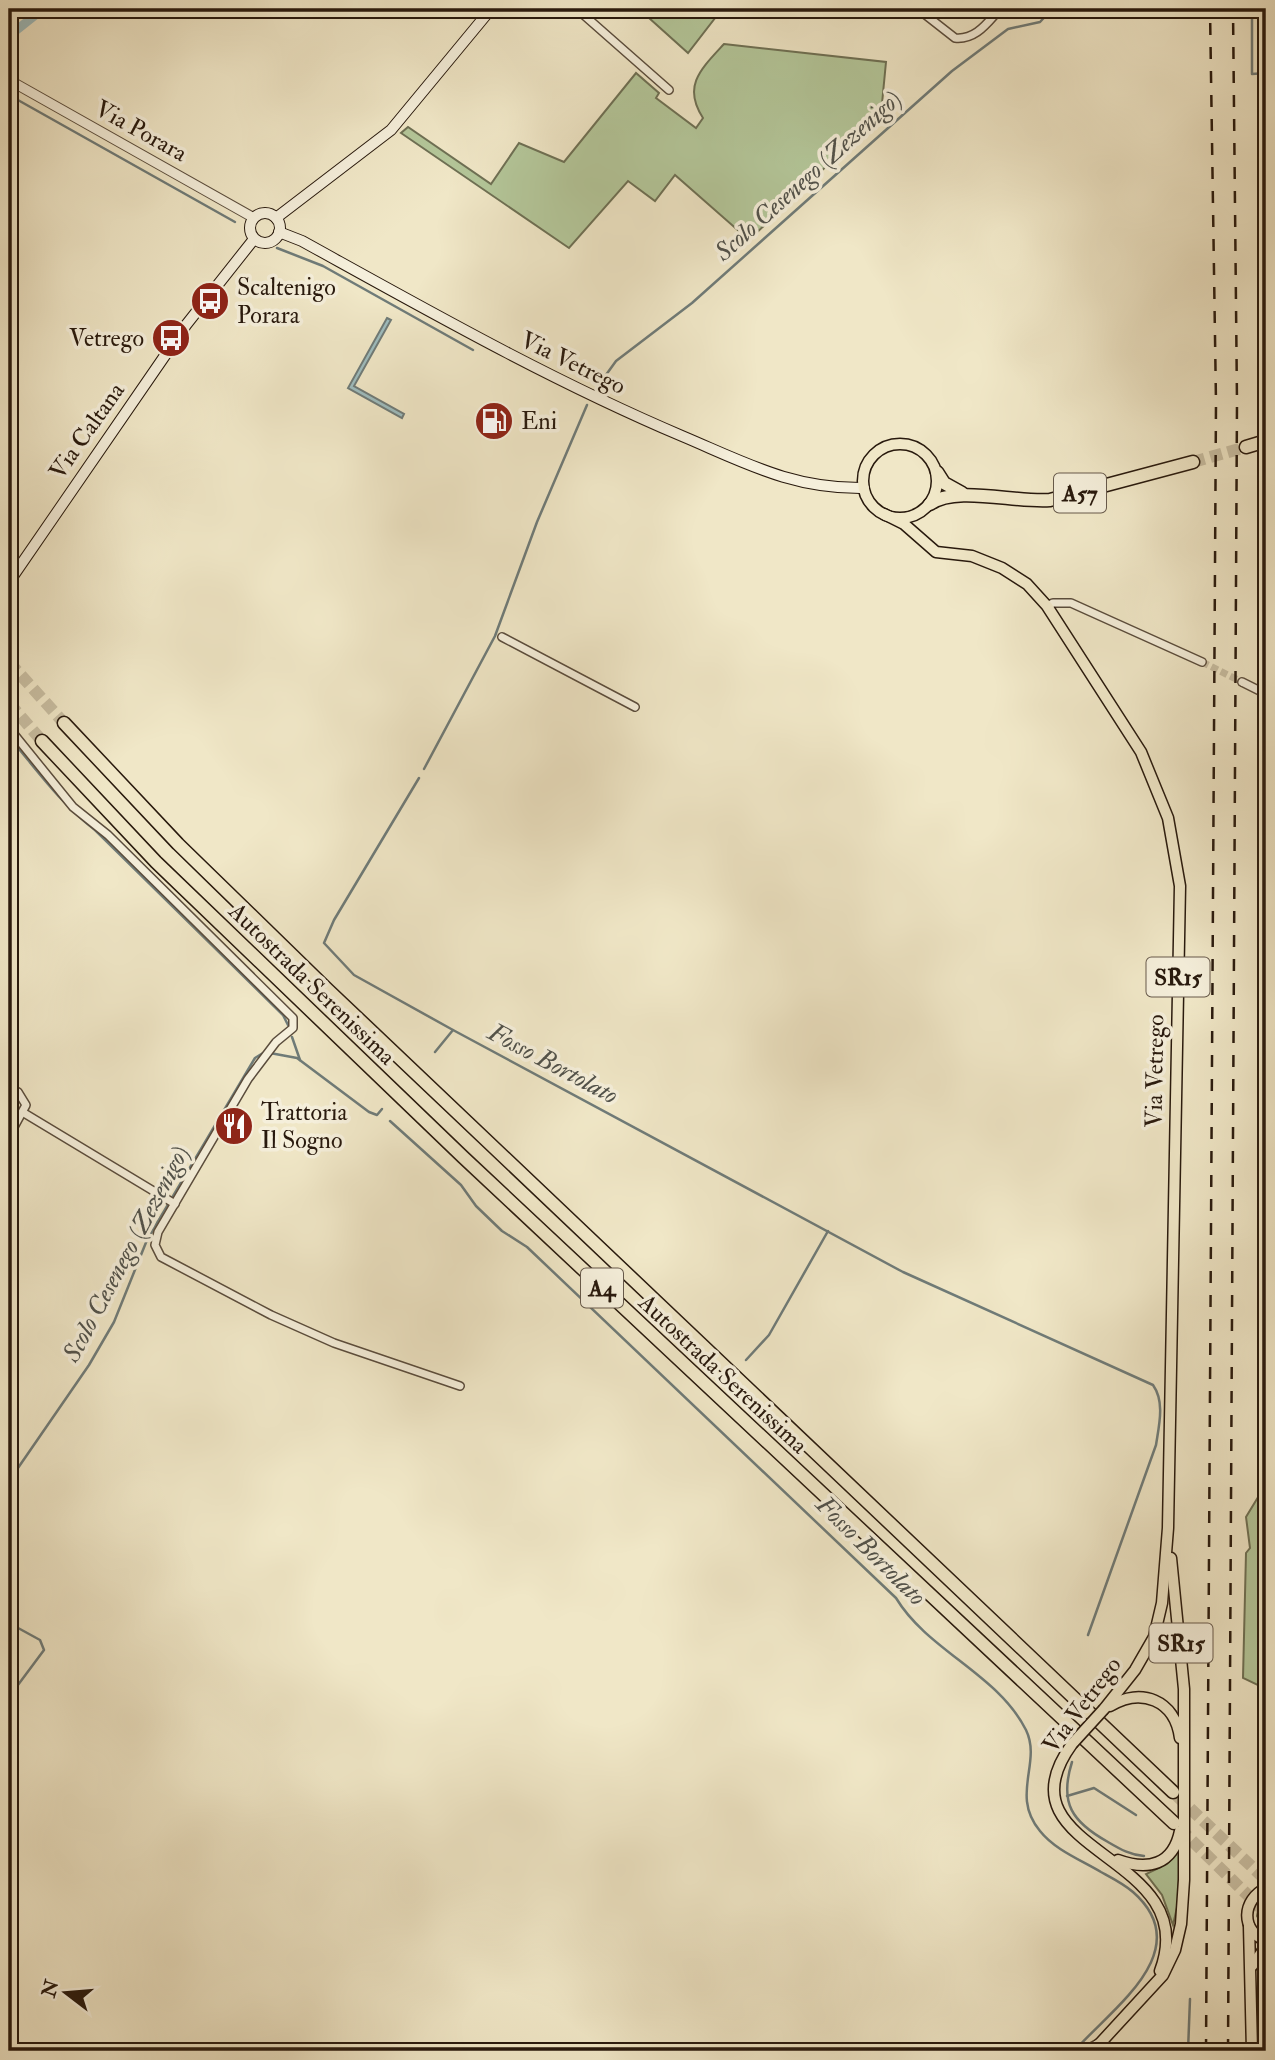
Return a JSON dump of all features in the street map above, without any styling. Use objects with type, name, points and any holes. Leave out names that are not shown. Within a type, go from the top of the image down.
[{"type":"highway","points":[[1245,447],[1266,441]]},
{"type":"highway","name":"A57","points":[[928,506],[945,496],[965,495],[1028,502],[1050,500],[1193,462]]},
{"type":"highway","points":[[937,472],[944,482],[965,495]]},
{"type":"highway","name":"Autostrada Serenissima","points":[[64,723],[178,844],[328,990],[1173,1792]]},
{"type":"highway","name":"Autostrada Serenissima","points":[[42,741],[156,862],[453,1148],[1174,1823]]},
{"type":"main road","points":[[276,218],[391,130],[491,9]]},
{"type":"main road","points":[[262,213],[276,218],[279,232],[272,242],[260,243],[254,239],[250,229],[254,218],[262,213]]},
{"type":"main road","name":"Via Vetrego","points":[[279,232],[302,241],[488,344],[609,405],[790,481],[831,489],[864,488],[868,499],[884,514],[904,524],[936,552],[972,556],[1002,568],[1027,584],[1047,606],[1141,752],[1168,818],[1180,886],[1168,1528],[1162,1603],[1154,1637],[1135,1670],[1104,1710],[1072,1744],[1058,1768],[1056,1804],[1066,1826],[1141,1883],[1160,1912],[1164,1952],[1151,1989]]},
{"type":"main road","name":"Via Caltana","points":[[9,582],[186,325],[254,239]]},
{"type":"main road","points":[[864,488],[868,462],[888,445],[905,444],[922,450],[937,472],[936,492],[919,526],[922,542]]},
{"type":"main road","points":[[884,514],[910,517],[928,506]]},
{"type":"main road","name":"Via Vetrego","points":[[1096,2047],[1168,1967],[1181,1924],[1184,1880],[1183,1660],[1168,1528]]},
{"type":"main road","name":"SR15","points":[[1104,1710],[1135,1696],[1163,1704],[1177,1722],[1183,1759]]},
{"type":"main road","name":"SR15","points":[[1109,1857],[1140,1867],[1164,1860],[1176,1846],[1183,1811]]},
{"type":"main road","points":[[1252,2051],[1247,1917],[1251,1899],[1266,1888]]},
{"type":"main road","points":[[1249,1926],[1266,1943],[1254,1958],[1251,1969]]},
{"type":"street","points":[[577,9],[669,90]]},
{"type":"street","points":[[918,9],[960,39],[976,33],[1000,9]]},
{"type":"street","name":"Via Porara","points":[[9,80],[254,218]]},
{"type":"street","points":[[1047,606],[1053,603],[1071,603],[1202,662]]},
{"type":"street","points":[[502,637],[635,707]]},
{"type":"street","points":[[1242,682],[1266,694]]},
{"type":"street","points":[[9,727],[73,807],[108,835],[290,1012],[295,1025],[248,1079],[170,1201],[155,1241],[156,1250],[167,1261],[334,1343],[460,1386]]},
{"type":"street","points":[[9,1087],[24,1099],[24,1113],[9,1136]]},
{"type":"street","points":[[24,1113],[170,1201]]},
{"type":"street","name":"Via Vetrego","points":[[1084,2051],[1096,2047]]},
{"type":"green space","points":[[639,9],[722,9],[688,53]]},
{"type":"green space","points":[[724,44],[886,62],[881,114],[749,240],[675,175],[655,201],[628,181],[569,248],[401,133],[408,127],[491,184],[519,143],[564,162],[636,73],[659,93],[656,98],[696,128],[703,118],[694,96],[697,78]]},
{"type":"green space","points":[[1266,1484],[1266,1689],[1243,1678],[1246,1553],[1250,1548],[1246,1517]]},
{"type":"green space","points":[[1180,1849],[1178,1903],[1173,1925],[1162,1895],[1146,1874],[1167,1864]]},
{"type":"green space","points":[[1266,1898],[1266,1930],[1257,1916],[1259,1906]]},
{"type":"water","points":[[387,318],[391,320],[354,386],[404,414],[402,418],[348,388]]},
{"type":"waterway","points":[[9,36],[43,9]]},
{"type":"waterway","name":"Scolo Cesenego (Zezenigo)","points":[[598,386],[616,361],[692,303],[952,71],[1008,29],[1040,22],[1052,9]]},
{"type":"waterway","points":[[1252,9],[1252,74],[1266,73]]},
{"type":"waterway","points":[[9,95],[235,222]]},
{"type":"waterway","points":[[277,248],[323,266],[473,350]]},
{"type":"waterway","name":"Scolo Cesenego (Zezenigo)","points":[[424,769],[495,636],[537,522],[587,405]]},
{"type":"waterway","points":[[9,737],[71,809],[283,1015],[288,1025]]},
{"type":"waterway","name":"Scolo Cesenego (Zezenigo)","points":[[419,778],[334,920],[324,943],[354,975],[453,1030],[435,1052]]},
{"type":"waterway","name":"Fosso Bortolato","points":[[453,1030],[903,1272],[1153,1385],[1160,1406],[1156,1445],[1088,1635]]},
{"type":"waterway","points":[[292,1037],[300,1060]]},
{"type":"waterway","name":"Scolo Cesenego (Zezenigo)","points":[[9,1481],[89,1365],[114,1322],[147,1240],[255,1058],[263,1053]]},
{"type":"waterway","name":"Scolo Cesenego (Zezenigo)","points":[[270,1053],[297,1058],[369,1112],[377,1115],[382,1109]]},
{"type":"waterway","name":"Fosso Bortolato","points":[[390,1121],[461,1185],[476,1206],[502,1231],[527,1247],[896,1598],[926,1633],[981,1678],[1014,1710],[1030,1742],[1027,1805],[1031,1818],[1053,1844],[1133,1892],[1151,1913],[1157,1935],[1154,1956],[1143,1976],[1078,2047]]},
{"type":"waterway","points":[[746,1360],[769,1335],[828,1231]]},
{"type":"waterway","name":"Scolo Cesenego (Zezenigo)","points":[[9,1623],[40,1640],[44,1650],[9,1697]]},
{"type":"waterway","points":[[1072,1762],[1067,1789],[1068,1800],[1077,1819],[1096,1835],[1117,1847],[1144,1856]]},
{"type":"waterway","points":[[1067,1796],[1094,1788],[1136,1815]]},
{"type":"waterway","points":[[1266,1978],[1266,2013]]},
{"type":"waterway","points":[[1188,2051],[1190,1999]]},
{"type":"waterway","points":[[1266,2026],[1266,2051]]},
{"type":"tunnel","points":[[1193,462],[1246,447]]},
{"type":"tunnel","points":[[9,662],[64,723]]},
{"type":"tunnel","points":[[1202,662],[1242,682]]},
{"type":"tunnel","points":[[9,703],[42,741]]},
{"type":"tunnel","points":[[1177,1796],[1266,1880]]},
{"type":"tunnel","points":[[1179,1828],[1266,1913]]},
{"type":"railway","points":[[1206,2051],[1216,402],[1210,9]]},
{"type":"railway","points":[[1228,2051],[1237,402],[1233,9]]},
{"type":"place","name":"Scaltenigo Porara","points":[[210,301]]},
{"type":"place","name":"Vetrego","points":[[171,338]]},
{"type":"place","name":"Eni","points":[[494,421]]},
{"type":"place","name":"Trattoria Il Sogno","points":[[234,1126]]}]
